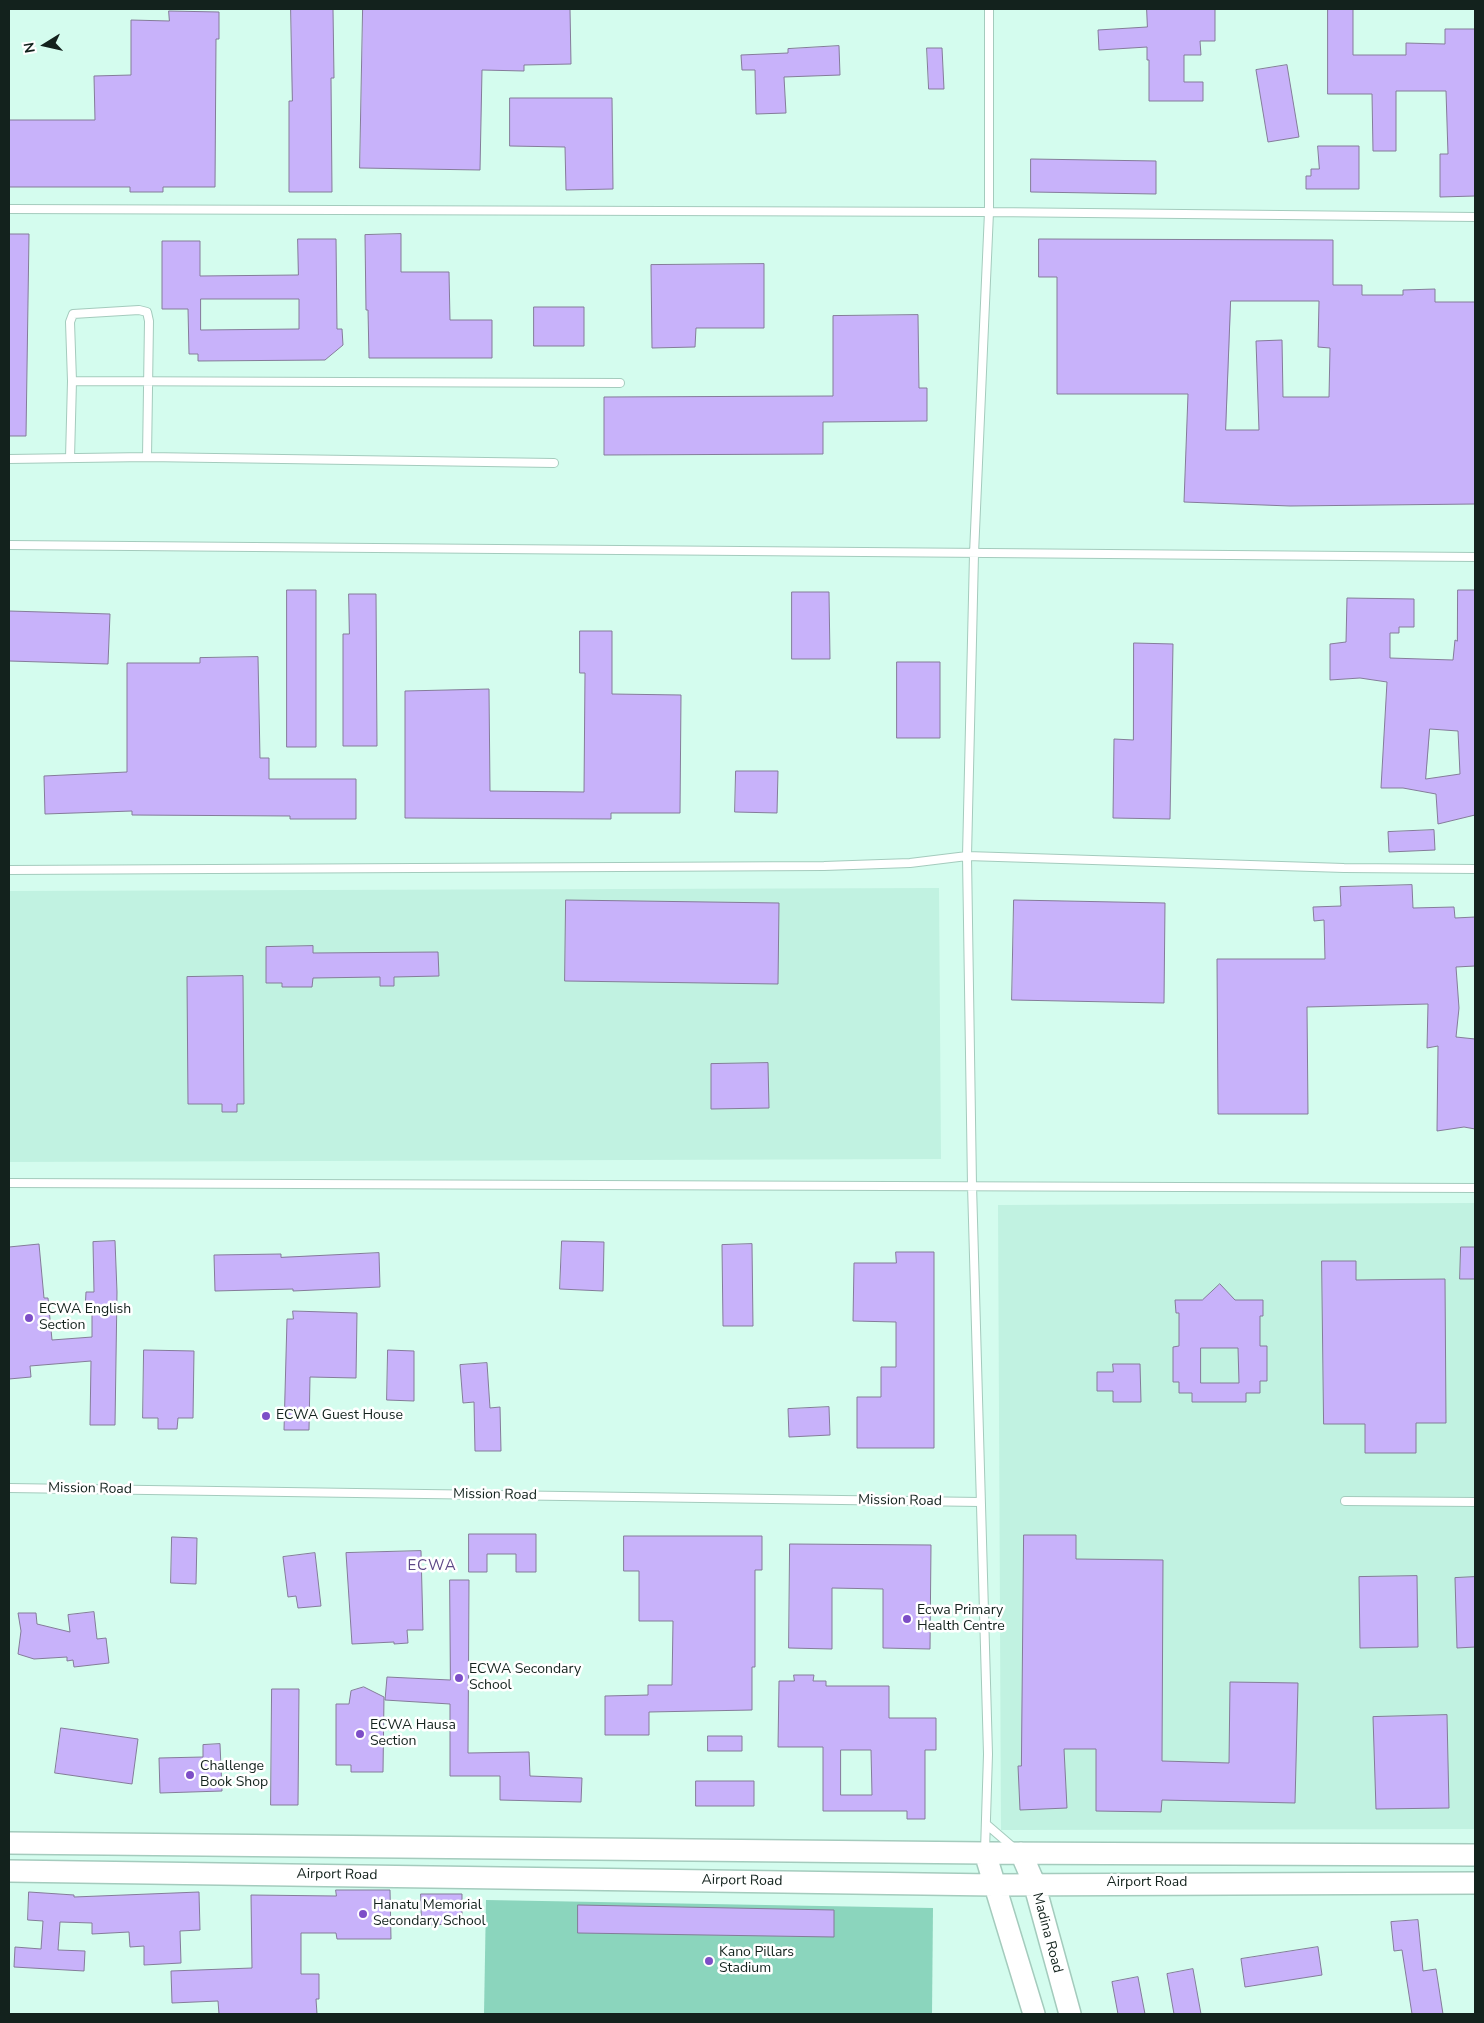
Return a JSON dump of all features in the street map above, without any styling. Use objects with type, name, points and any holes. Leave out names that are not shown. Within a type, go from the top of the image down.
[{"type":"main road","name":"Airport Road","points":[[9,1843],[985,1853],[1475,1855]]},
{"type":"main road","points":[[985,1853],[1034,2014]]},
{"type":"main road","name":"Madina Road","points":[[1020,1853],[1034,1883],[1070,2014]]},
{"type":"main road","name":"Airport Road","points":[[9,1871],[994,1885],[1034,1883],[1475,1883]]},
{"type":"lane","points":[[985,1853],[988,1754],[972,1185],[967,856],[974,554],[989,212],[989,9]]},
{"type":"lane","points":[[9,209],[989,212],[1475,217]]},
{"type":"lane","points":[[70,458],[72,381],[70,322],[73,314],[139,310],[147,312],[150,320],[146,457]]},
{"type":"lane","points":[[72,381],[620,383]]},
{"type":"lane","points":[[9,459],[146,457],[554,463]]},
{"type":"lane","points":[[9,545],[1475,557]]},
{"type":"lane","points":[[9,870],[824,866],[910,863],[967,856],[1475,870]]},
{"type":"lane","points":[[9,1183],[1475,1188]]},
{"type":"lane","name":"Mission Road","points":[[9,1488],[980,1502]]},
{"type":"lane","points":[[1345,1502],[1475,1502]]},
{"type":"lane","points":[[986,1824],[1020,1853]]},
{"type":"shaded area","points":[[939,888],[941,1159],[9,1162],[9,891]]},
{"type":"shaded area","points":[[1475,1203],[1475,1829],[1001,1830],[998,1205]]},
{"type":"shaded area","name":"Kano Pillars Stadium","points":[[486,1900],[933,1908],[932,2014],[484,2014]]},
{"type":"building","points":[[291,9],[333,9],[334,78],[331,78],[332,192],[289,192],[289,101],[292,101]]},
{"type":"building","points":[[363,9],[570,9],[571,64],[524,65],[524,71],[482,70],[480,170],[360,168]]},
{"type":"building","points":[[1147,9],[1215,9],[1215,41],[1200,41],[1201,55],[1184,55],[1184,82],[1203,82],[1203,101],[1149,101],[1149,60],[1147,60],[1147,47],[1099,50],[1098,30],[1147,27]]},
{"type":"building","points":[[1328,9],[1353,9],[1353,55],[1406,55],[1406,43],[1445,44],[1445,29],[1475,29],[1475,196],[1440,197],[1440,154],[1448,154],[1446,91],[1396,91],[1396,151],[1373,151],[1372,94],[1328,94]]},
{"type":"building","points":[[169,11],[219,12],[219,39],[216,39],[215,187],[163,187],[163,192],[130,192],[130,187],[9,187],[9,120],[95,120],[94,76],[131,75],[131,20],[169,21]]},
{"type":"building","points":[[839,46],[840,75],[784,77],[786,113],[756,114],[755,70],[742,70],[741,55],[788,53],[788,49]]},
{"type":"building","points":[[927,48],[942,48],[944,89],[929,89]]},
{"type":"building","points":[[1287,65],[1299,137],[1268,142],[1256,70]]},
{"type":"building","points":[[510,98],[612,98],[613,189],[566,190],[565,147],[510,146]]},
{"type":"building","points":[[1318,146],[1359,146],[1359,189],[1306,189],[1306,176],[1311,176],[1311,169],[1319,169]]},
{"type":"building","points":[[1031,159],[1156,161],[1156,194],[1031,192]]},
{"type":"building","points":[[9,234],[29,234],[26,436],[9,436]]},
{"type":"building","points":[[401,234],[401,272],[449,272],[450,320],[492,320],[492,358],[369,358],[365,235]]},
{"type":"building","points":[[298,239],[336,239],[337,329],[342,329],[343,345],[325,360],[198,361],[198,354],[189,354],[188,309],[162,309],[162,241],[200,241],[200,276],[298,275]],"holes":[[[201,299],[299,299],[299,329],[201,330]]]},
{"type":"building","points":[[1039,239],[1333,240],[1333,285],[1362,285],[1362,295],[1403,295],[1403,290],[1435,289],[1435,302],[1475,302],[1475,504],[1290,506],[1184,502],[1188,394],[1057,394],[1057,277],[1039,277]],"holes":[[[1231,301],[1319,301],[1318,347],[1330,348],[1329,397],[1283,397],[1282,340],[1256,341],[1259,430],[1226,430]]]},
{"type":"building","points":[[764,264],[764,328],[696,328],[695,347],[652,348],[651,265]]},
{"type":"building","points":[[534,307],[584,307],[584,346],[534,346]]},
{"type":"building","points":[[918,315],[919,388],[927,388],[927,421],[823,422],[823,454],[604,455],[604,397],[833,396],[833,316]]},
{"type":"building","points":[[287,590],[316,590],[316,747],[287,747]]},
{"type":"building","points":[[1458,590],[1475,590],[1475,815],[1438,824],[1436,794],[1403,788],[1381,788],[1387,682],[1360,678],[1330,680],[1330,644],[1346,642],[1347,598],[1414,599],[1414,627],[1399,627],[1399,633],[1390,633],[1390,658],[1453,660],[1455,640],[1457,641]],"holes":[[[1430,729],[1458,731],[1460,774],[1426,779]]]},
{"type":"building","points":[[792,592],[829,592],[830,659],[792,659]]},
{"type":"building","points":[[349,594],[376,594],[377,746],[343,746],[343,634],[349,634]]},
{"type":"building","points":[[9,611],[110,614],[108,664],[9,661]]},
{"type":"building","points":[[580,631],[612,631],[612,694],[681,695],[680,813],[611,813],[611,819],[405,818],[405,691],[489,689],[490,791],[584,792],[585,673],[580,673]]},
{"type":"building","points":[[1134,643],[1173,644],[1170,819],[1113,818],[1114,739],[1133,740]]},
{"type":"building","points":[[258,657],[260,758],[269,758],[269,779],[356,779],[356,819],[290,819],[290,816],[132,815],[132,811],[45,814],[44,776],[127,772],[127,663],[200,663],[200,658]]},
{"type":"building","points":[[897,662],[940,662],[940,738],[897,738]]},
{"type":"building","points":[[736,771],[778,771],[777,813],[735,812]]},
{"type":"building","points":[[1434,830],[1435,850],[1389,852],[1388,832]]},
{"type":"building","points":[[1412,885],[1413,908],[1454,907],[1455,918],[1475,917],[1475,966],[1456,967],[1459,1008],[1456,1037],[1475,1039],[1475,1129],[1464,1127],[1437,1131],[1438,1046],[1427,1048],[1428,1004],[1307,1007],[1308,1114],[1218,1114],[1217,959],[1325,959],[1324,920],[1314,921],[1313,907],[1341,906],[1340,887]]},
{"type":"building","points":[[566,900],[779,903],[778,984],[565,981]]},
{"type":"building","points":[[1014,900],[1165,903],[1164,1003],[1012,1000]]},
{"type":"building","points":[[313,946],[313,953],[438,952],[439,976],[394,977],[394,986],[380,986],[380,977],[313,978],[312,987],[282,987],[282,983],[266,983],[266,947]]},
{"type":"building","points":[[243,976],[244,1104],[237,1104],[237,1112],[222,1112],[222,1104],[188,1104],[187,977]]},
{"type":"building","points":[[768,1063],[769,1108],[711,1109],[711,1064]]},
{"type":"building","points":[[115,1241],[117,1292],[115,1425],[90,1425],[91,1361],[30,1366],[31,1377],[9,1379],[9,1247],[39,1244],[44,1298],[48,1298],[52,1340],[92,1337],[92,1311],[85,1311],[86,1292],[94,1292],[93,1242]]},
{"type":"building","points":[[562,1241],[604,1242],[603,1291],[560,1289]]},
{"type":"building","points":[[752,1244],[753,1326],[723,1326],[722,1245]]},
{"type":"building","points":[[1461,1247],[1475,1247],[1475,1279],[1460,1279]]},
{"type":"building","points":[[896,1252],[934,1252],[934,1448],[857,1448],[857,1397],[881,1397],[881,1367],[896,1367],[896,1322],[853,1321],[854,1263],[896,1263]]},
{"type":"building","points":[[379,1253],[380,1287],[293,1291],[293,1289],[215,1291],[214,1255],[281,1254],[281,1257]]},
{"type":"building","points":[[1322,1261],[1356,1261],[1356,1280],[1445,1279],[1446,1423],[1416,1423],[1416,1453],[1365,1453],[1365,1424],[1324,1424]]},
{"type":"building","points":[[1220,1284],[1235,1300],[1263,1300],[1263,1316],[1260,1316],[1260,1346],[1267,1346],[1267,1381],[1260,1381],[1260,1393],[1246,1393],[1246,1402],[1192,1402],[1192,1393],[1179,1393],[1179,1382],[1173,1382],[1173,1347],[1179,1346],[1179,1313],[1176,1313],[1175,1300],[1202,1300]],"holes":[[[1201,1348],[1238,1348],[1239,1383],[1201,1383]]]},
{"type":"building","points":[[293,1311],[357,1313],[356,1378],[310,1377],[309,1430],[284,1430],[287,1319],[293,1319]]},
{"type":"building","points":[[144,1350],[194,1351],[193,1418],[178,1418],[177,1429],[158,1429],[158,1418],[143,1418]]},
{"type":"building","points":[[388,1350],[414,1351],[414,1401],[387,1400]]},
{"type":"building","points":[[487,1363],[490,1408],[500,1407],[501,1451],[475,1451],[474,1402],[463,1403],[460,1365]]},
{"type":"building","points":[[1113,1364],[1140,1364],[1141,1402],[1113,1402],[1113,1391],[1097,1391],[1097,1372],[1113,1372]]},
{"type":"building","points":[[829,1407],[830,1435],[789,1437],[788,1409]]},
{"type":"building","points":[[469,1534],[536,1534],[536,1572],[516,1572],[516,1554],[487,1554],[487,1572],[469,1572]]},
{"type":"building","points":[[1024,1535],[1076,1535],[1076,1559],[1163,1560],[1162,1761],[1229,1763],[1230,1682],[1298,1683],[1295,1803],[1162,1800],[1161,1812],[1096,1811],[1096,1749],[1064,1749],[1067,1808],[1020,1810],[1018,1766],[1021,1766]]},
{"type":"building","points":[[624,1536],[762,1536],[762,1570],[755,1570],[755,1667],[752,1667],[752,1710],[649,1712],[649,1735],[605,1735],[605,1696],[648,1695],[648,1685],[672,1685],[673,1621],[639,1621],[639,1571],[624,1571]]},
{"type":"building","points":[[172,1537],[197,1538],[196,1584],[171,1583]]},
{"type":"building","name":"Ecwa Primary Health Centre","points":[[790,1544],[931,1545],[930,1649],[883,1648],[883,1589],[832,1588],[832,1649],[789,1648]]},
{"type":"building","points":[[421,1551],[423,1630],[407,1630],[408,1643],[352,1644],[346,1553]]},
{"type":"building","points":[[315,1553],[321,1606],[298,1608],[296,1596],[288,1597],[283,1557]]},
{"type":"building","points":[[1417,1576],[1418,1647],[1360,1648],[1359,1577]]},
{"type":"building","points":[[1475,1577],[1475,1647],[1457,1648],[1455,1578]]},
{"type":"building","points":[[450,1580],[469,1580],[468,1753],[529,1752],[530,1776],[582,1778],[581,1802],[500,1800],[500,1776],[450,1776],[450,1704],[385,1700],[387,1677],[450,1680]]},
{"type":"building","points":[[94,1612],[97,1639],[106,1638],[109,1663],[74,1667],[73,1660],[67,1661],[67,1657],[34,1659],[18,1654],[21,1631],[18,1613],[36,1613],[37,1624],[70,1632],[68,1615]]},
{"type":"building","points":[[794,1675],[814,1675],[813,1681],[826,1681],[826,1686],[889,1686],[889,1718],[936,1718],[936,1750],[925,1750],[925,1819],[907,1819],[907,1811],[823,1811],[823,1747],[778,1747],[779,1681],[794,1681]],"holes":[[[841,1750],[871,1750],[872,1795],[841,1795]]]},
{"type":"building","name":"ECWA Hausa Section","points":[[364,1687],[384,1697],[383,1772],[351,1772],[351,1765],[336,1765],[336,1704],[349,1704],[351,1691]]},
{"type":"building","points":[[272,1689],[299,1689],[298,1805],[271,1805]]},
{"type":"building","points":[[1447,1715],[1449,1808],[1376,1809],[1373,1717]]},
{"type":"building","points":[[61,1728],[138,1739],[132,1784],[55,1773]]},
{"type":"building","points":[[708,1736],[742,1736],[742,1751],[708,1751]]},
{"type":"building","name":"Challenge Book Shop","points":[[220,1744],[222,1791],[160,1793],[159,1758],[203,1757],[203,1745]]},
{"type":"building","points":[[696,1781],[754,1781],[754,1806],[696,1806]]},
{"type":"building","points":[[336,1890],[390,1890],[391,1939],[337,1939],[336,1933],[301,1933],[301,1974],[319,1974],[319,1999],[316,1999],[317,2014],[219,2014],[218,2001],[172,2003],[171,1971],[252,1968],[251,1895],[336,1896]]},
{"type":"building","points":[[29,1892],[74,1895],[74,1897],[199,1892],[200,1930],[180,1931],[181,1963],[144,1965],[144,1946],[130,1947],[129,1932],[92,1934],[92,1923],[60,1922],[58,1950],[85,1951],[84,1971],[14,1967],[15,1947],[41,1949],[43,1921],[28,1920]]},
{"type":"building","points":[[421,1894],[462,1894],[462,1924],[422,1925]]},
{"type":"building","points":[[578,1905],[834,1910],[834,1937],[578,1933]]},
{"type":"building","points":[[1418,1920],[1423,1971],[1436,1969],[1443,2014],[1412,2014],[1402,1950],[1394,1951],[1391,1922]]},
{"type":"building","points":[[1318,1947],[1322,1975],[1245,1987],[1241,1959]]},
{"type":"building","points":[[1193,1969],[1201,2014],[1174,2014],[1167,1974]]},
{"type":"building","points":[[1138,1977],[1145,2014],[1118,2014],[1112,1982]]},
{"type":"place","name":"ECWA English Section","points":[[29,1318]]},
{"type":"place","name":"ECWA Guest House","points":[[266,1416]]},
{"type":"place","name":"Ecwa Primary Health Centre","points":[[907,1619]]},
{"type":"place","name":"ECWA Secondary School","points":[[459,1678]]},
{"type":"place","name":"ECWA Hausa Section","points":[[360,1734]]},
{"type":"place","name":"Challenge Book Shop","points":[[190,1775]]},
{"type":"place","name":"Hanatu Memorial Secondary School","points":[[363,1914]]},
{"type":"place","name":"Kano Pillars Stadium","points":[[709,1961]]},
{"type":"district","name":"ECWA","points":[[432,1566]]}]
